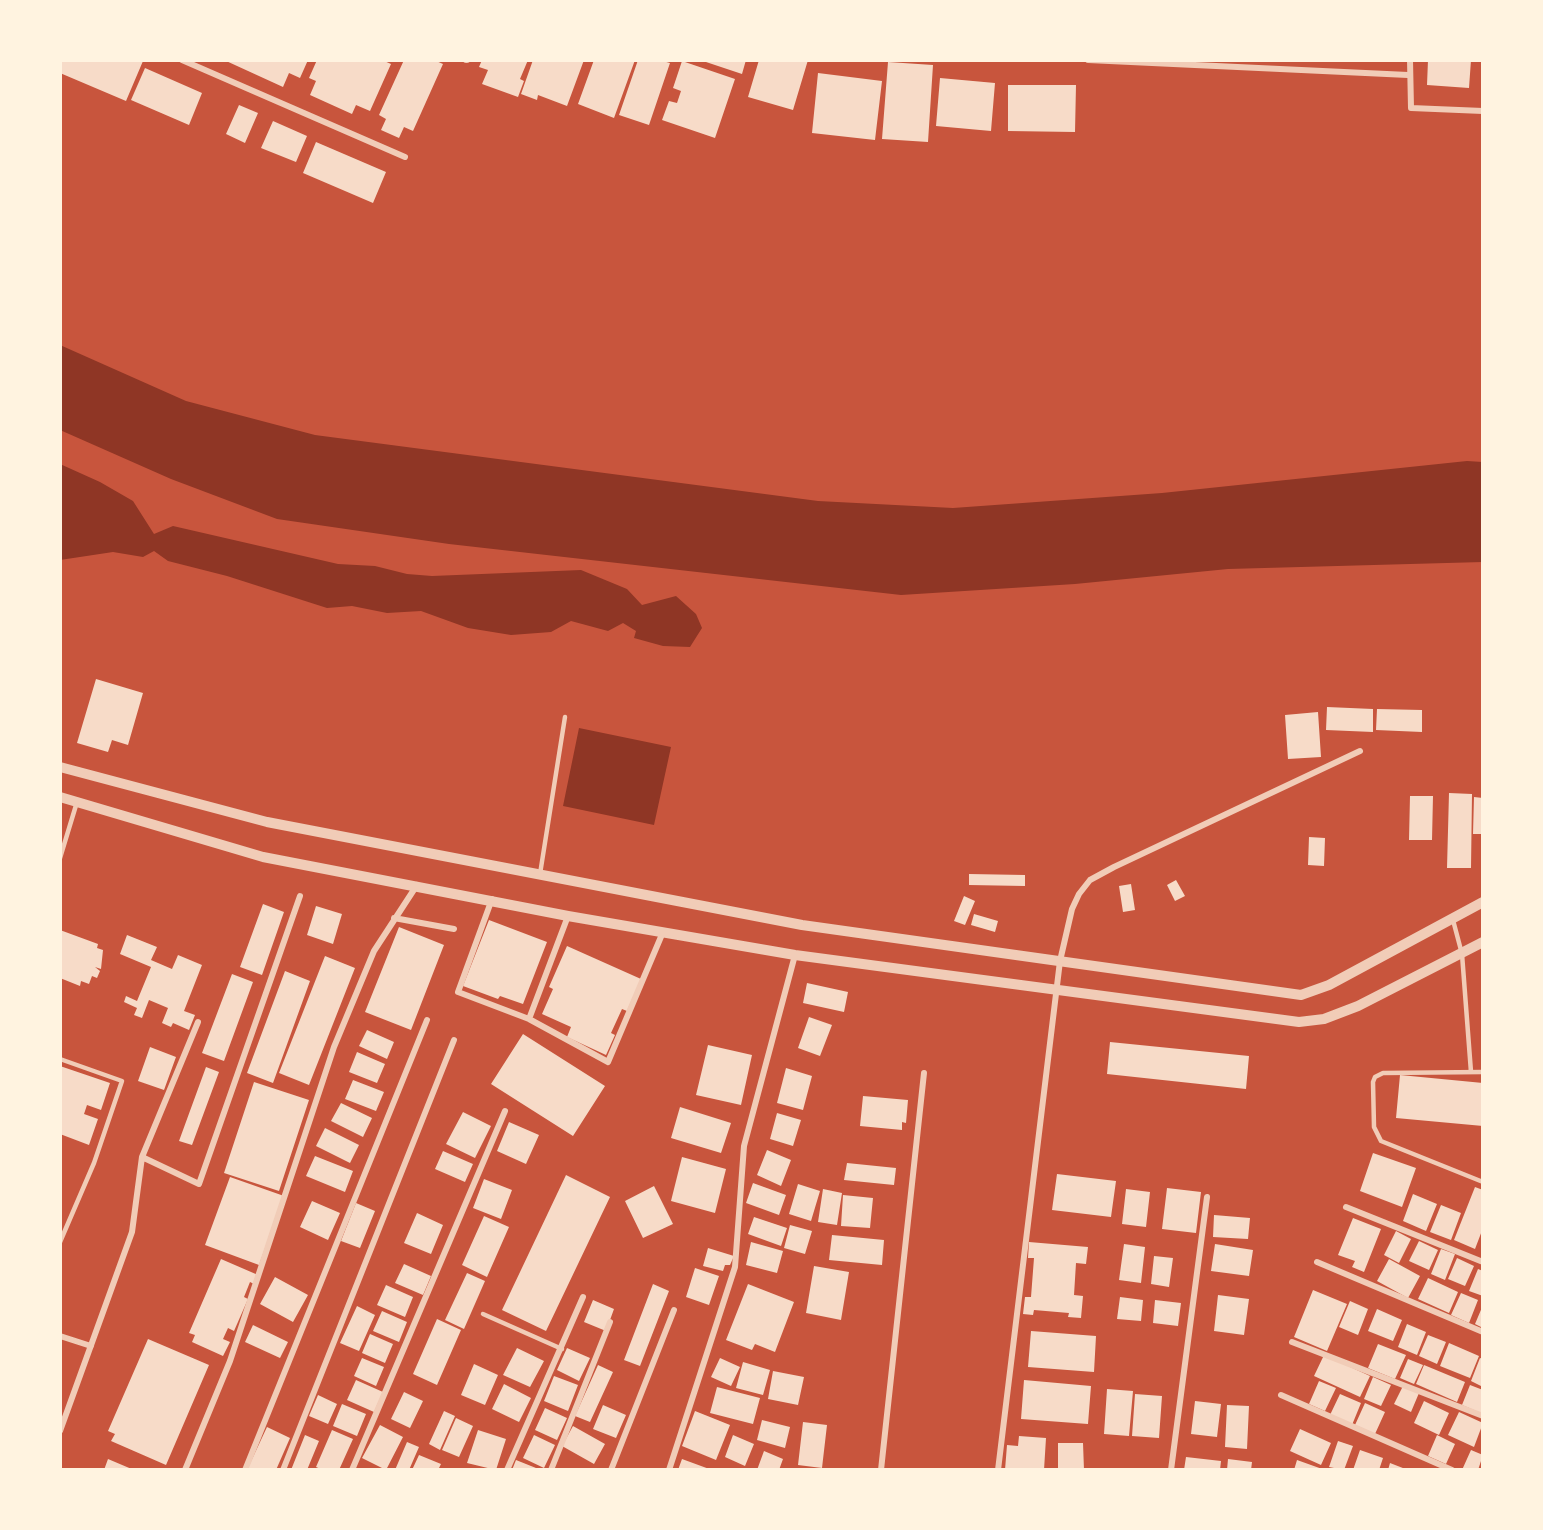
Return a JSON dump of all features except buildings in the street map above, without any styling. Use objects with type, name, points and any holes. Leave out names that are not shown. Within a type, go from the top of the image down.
[{"type":"street","points":[[182,60],[405,157]]},
{"type":"street","points":[[1088,60],[1408,75]]},
{"type":"street","points":[[1410,60],[1408,75],[1411,108],[1483,111]]},
{"type":"street","points":[[998,1470],[1056,990],[1072,909],[1090,880],[1360,751]]},
{"type":"street","points":[[60,767],[267,822],[802,925],[1301,995],[1329,985],[1483,902]]},
{"type":"street","points":[[60,797],[263,857],[492,899],[568,916],[795,955],[1299,1022],[1324,1019],[1358,1006],[1483,942]]},
{"type":"street","points":[[185,1470],[230,1361],[334,1047],[374,951],[417,885]]},
{"type":"street","points":[[142,1158],[199,1184],[300,896]]},
{"type":"street","points":[[492,899],[458,992],[529,1019],[608,1062],[663,932]]},
{"type":"street","points":[[529,1019],[568,916]]},
{"type":"street","points":[[394,918],[454,929]]},
{"type":"street","points":[[669,1470],[735,1267],[744,1146],[795,955]]},
{"type":"street","points":[[244,1470],[379,1132],[427,1020]]},
{"type":"street","points":[[60,1431],[132,1232],[142,1158],[198,1022]]},
{"type":"street","points":[[283,1470],[454,1040]]},
{"type":"street","points":[[881,1470],[924,1073]]},
{"type":"street","points":[[352,1470],[505,1111]]},
{"type":"street","points":[[1172,1470],[1207,1197]]},
{"type":"street","points":[[1346,1207],[1483,1262]]},
{"type":"street","points":[[1317,1262],[1483,1332]]},
{"type":"street","points":[[507,1470],[584,1297]]},
{"type":"street","points":[[611,1470],[674,1310]]},
{"type":"street","points":[[551,1470],[610,1322]]},
{"type":"street","points":[[60,1336],[91,1346]]},
{"type":"street","points":[[1292,1342],[1483,1416]]},
{"type":"street","points":[[1281,1395],[1452,1470]]},
{"type":"lane","points":[[540,874],[566,717]]},
{"type":"lane","points":[[60,858],[77,801]]},
{"type":"lane","points":[[1453,919],[1462,954],[1471,1072]]},
{"type":"lane","points":[[60,1059],[122,1081],[94,1163],[60,1242]]},
{"type":"lane","points":[[1483,1072],[1378,1074],[1373,1082],[1374,1127],[1381,1141],[1483,1182]]},
{"type":"lane","points":[[483,1314],[562,1349]]},
{"type":"shaded area","points":[[60,345],[186,401],[315,435],[818,501],[953,508],[1162,493],[1467,461],[1483,462],[1483,562],[1228,569],[1075,584],[901,595],[449,544],[277,519],[171,479],[60,430]]},
{"type":"shaded area","points":[[60,464],[100,482],[133,501],[154,534],[173,526],[338,564],[375,566],[407,574],[432,576],[581,570],[627,589],[642,605],[676,596],[696,614],[702,628],[690,647],[663,646],[634,638],[636,631],[623,623],[608,631],[571,621],[551,632],[511,635],[468,628],[421,611],[387,613],[352,606],[327,608],[227,576],[168,561],[154,551],[143,557],[113,552],[60,560]]},
{"type":"shaded area","points":[[579,728],[671,747],[654,825],[563,806]]}]
